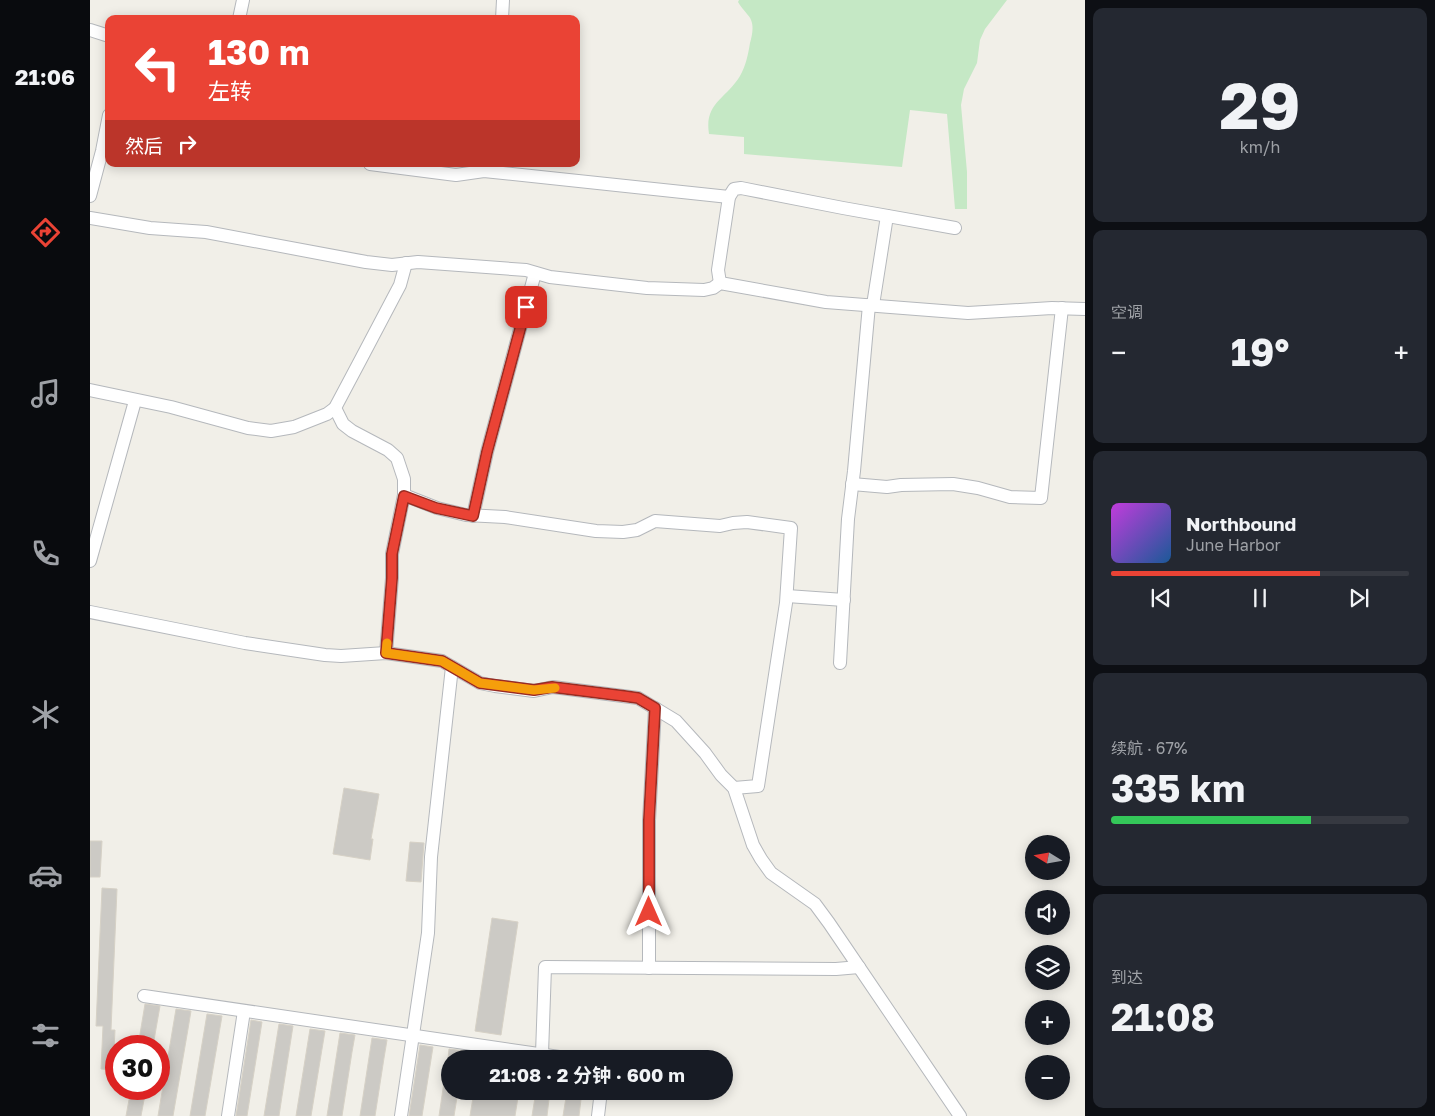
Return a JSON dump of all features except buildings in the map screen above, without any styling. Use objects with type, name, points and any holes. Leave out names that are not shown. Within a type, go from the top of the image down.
[{"type":"street","points":[[240,15],[243,0]]},
{"type":"street","points":[[502,15],[504,0]]},
{"type":"street","points":[[90,30],[105,35]]},
{"type":"street","points":[[90,196],[105,142]]},
{"type":"street","points":[[396,167],[456,174],[483,167],[729,197]]},
{"type":"street","points":[[720,283],[718,270],[729,197],[734,189],[741,188],[955,228]]},
{"type":"street","points":[[840,663],[848,519],[871,305],[887,216]]},
{"type":"street","points":[[90,218],[150,228],[206,232],[366,262],[392,265],[418,262],[526,270],[550,277],[647,288],[704,290],[713,288],[720,283],[826,302],[968,313],[1062,308],[1085,309]]},
{"type":"street","points":[[90,390],[248,428],[271,431],[294,427],[327,414],[336,408],[400,285],[406,263]]},
{"type":"street","points":[[473,516],[487,452],[535,273]]},
{"type":"street","points":[[852,484],[887,487],[953,484],[978,488],[1010,497],[1041,498],[1062,308]]},
{"type":"street","points":[[90,561],[136,401]]},
{"type":"street","points":[[336,408],[343,424],[352,431],[388,450],[397,458],[404,480],[404,496],[392,554],[386,653]]},
{"type":"street","points":[[404,496],[436,508],[473,516],[505,517],[596,531],[623,532],[637,530],[655,521],[720,526],[747,522],[791,528],[787,596],[758,786],[734,788]]},
{"type":"street","points":[[787,596],[844,600]]},
{"type":"street","points":[[90,612],[245,643],[324,655],[341,656],[386,653],[442,661],[480,683],[534,690],[552,687],[638,698],[676,721],[734,788],[753,845],[761,859],[771,873],[815,904],[960,1116]]},
{"type":"street","points":[[400,1116],[428,932],[431,856],[452,666]]},
{"type":"street","points":[[650,968],[649,820],[655,708]]},
{"type":"street","points":[[542,1050],[545,967],[836,969],[859,967]]},
{"type":"street","points":[[144,996],[515,1050]]},
{"type":"street","points":[[228,1116],[244,1011]]},
{"type":"street","points":[[598,1116],[600,1100]]},
{"type":"green space","points":[[739,0],[1007,0],[985,29],[980,40],[977,63],[964,89],[961,105],[967,172],[967,209],[955,209],[947,114],[910,110],[902,167],[744,154],[744,137],[709,134],[708,124],[713,108],[740,76],[748,56],[752,26],[750,18],[738,2]]},
{"type":"slow traffic","points":[[387,643],[386,653],[442,661],[480,683],[534,690],[555,688]]},
{"type":"route","points":[[526,307],[487,452],[473,516],[436,508],[404,496],[392,554],[386,653],[442,661],[480,683],[534,690],[552,687],[638,698],[655,708],[649,820],[649,912]]}]
